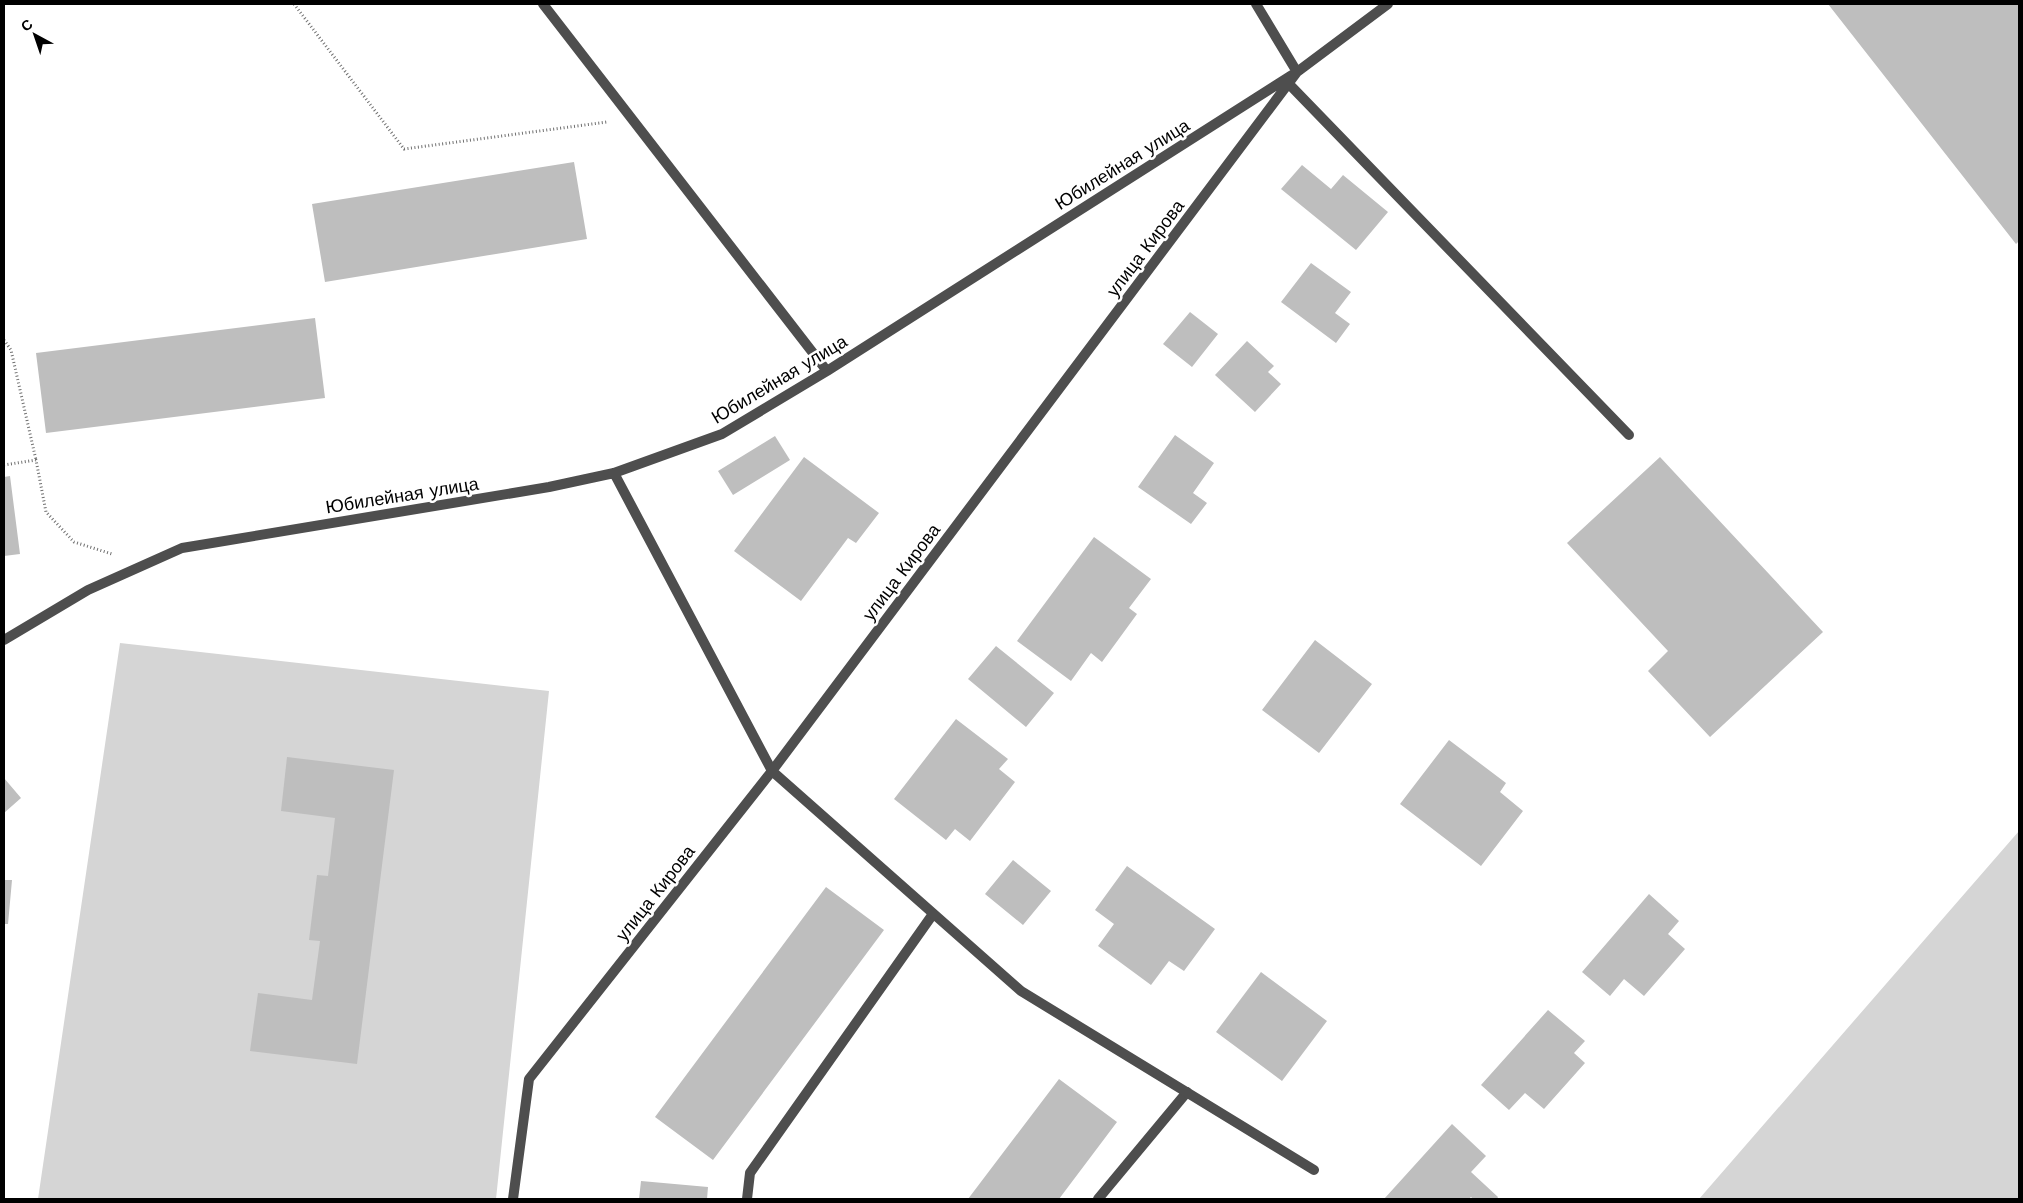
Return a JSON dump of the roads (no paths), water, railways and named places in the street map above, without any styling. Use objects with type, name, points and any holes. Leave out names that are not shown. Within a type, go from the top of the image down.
[{"type":"street","points":[[543,4],[827,371]]},
{"type":"street","points":[[1256,4],[1297,72]]},
{"type":"street","name":"улица Кирова","points":[[513,1199],[529,1079],[772,772],[1288,83],[1297,72],[1388,4]]},
{"type":"street","name":"Юбилейная улица","points":[[4,640],[88,590],[182,548],[549,487],[614,473],[722,434],[827,371],[1297,72]]},
{"type":"street","points":[[1288,83],[1629,435]]},
{"type":"street","points":[[614,473],[772,772],[1022,991],[1314,1170]]},
{"type":"street","points":[[747,1199],[750,1173],[934,914]]},
{"type":"street","points":[[1098,1199],[1187,1092]]}]
